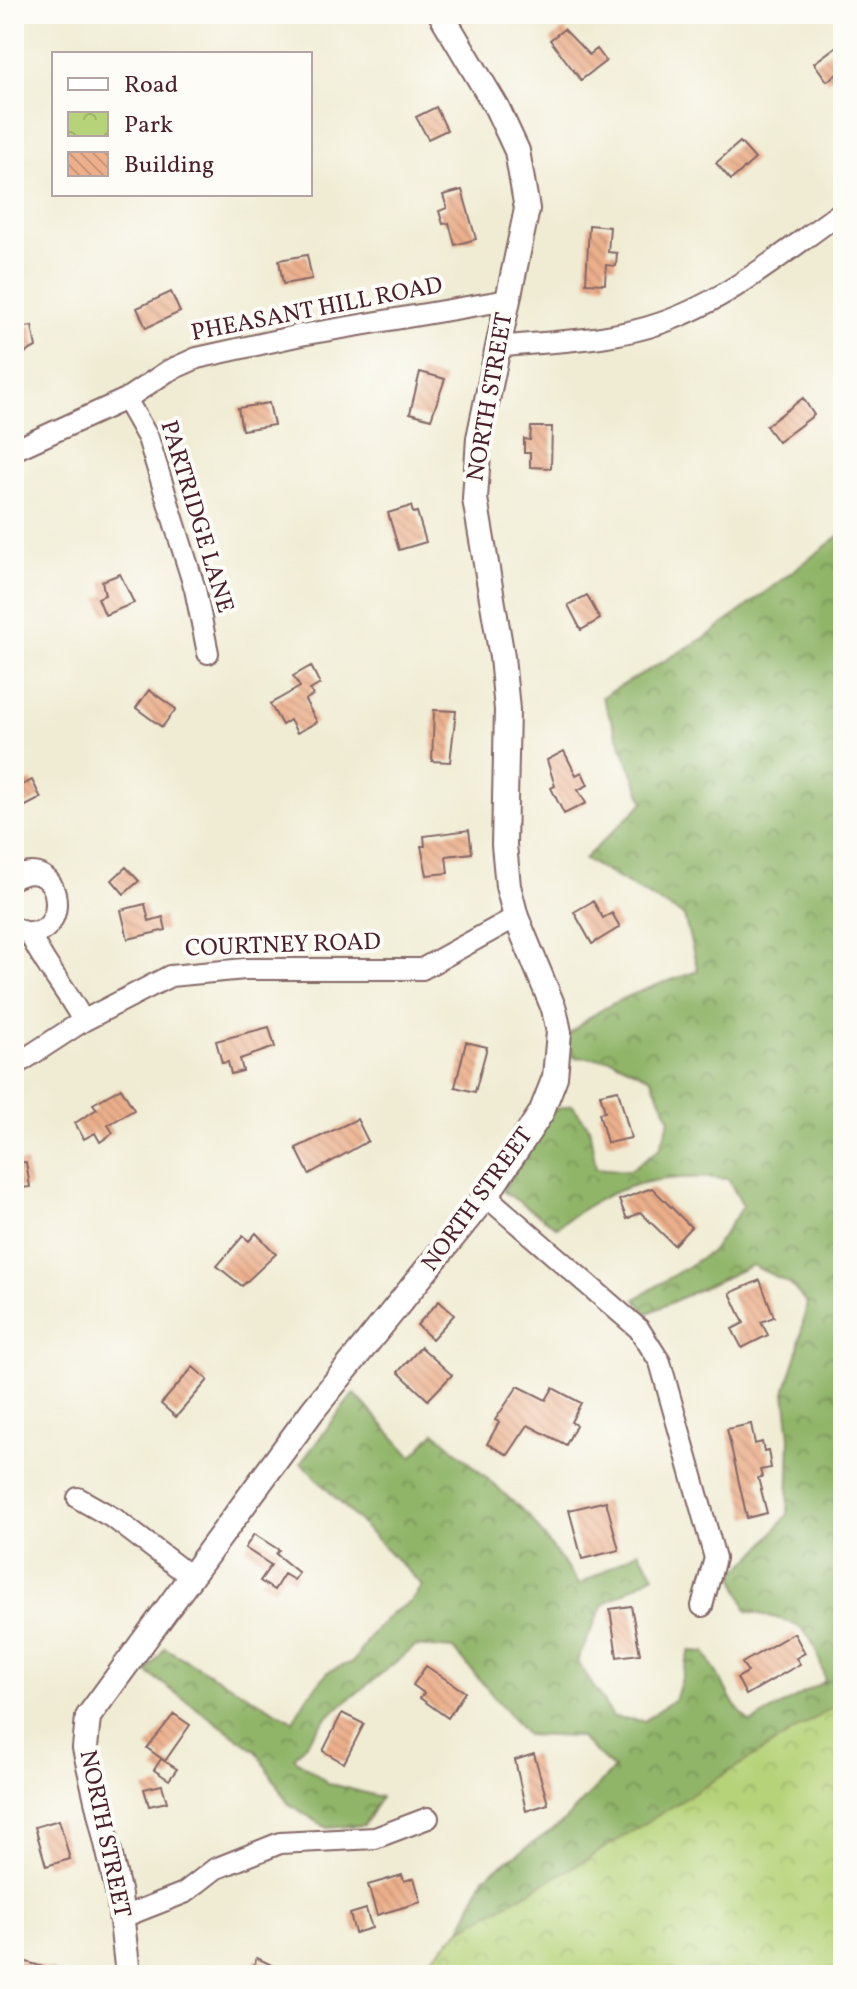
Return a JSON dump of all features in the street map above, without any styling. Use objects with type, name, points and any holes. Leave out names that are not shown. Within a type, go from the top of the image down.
[{"type":"street","name":"NORTH STREET","points":[[128,1975],[123,1917],[84,1736],[88,1717],[313,1410],[486,1196],[541,1113],[555,1077],[559,1032],[554,1009],[516,917],[508,886],[504,845],[508,767],[504,670],[475,499],[479,438],[527,209],[517,151],[497,108],[441,14]]},
{"type":"street","points":[[498,347],[613,334],[662,323],[731,287],[843,211]]},
{"type":"street","name":"PHEASANT HILL ROAD","points":[[14,450],[126,399],[168,371],[230,349],[508,300]]},
{"type":"street","name":"PARTRIDGE LANE","points":[[126,399],[148,438],[195,589],[208,653]]},
{"type":"street","points":[[14,878],[37,875],[56,893],[57,911],[53,919],[46,926],[22,930],[62,984],[83,1021]]},
{"type":"street","name":"COURTNEY ROAD","points":[[14,1066],[83,1021],[170,976],[245,969],[422,969],[516,917]]},
{"type":"street","points":[[486,1196],[639,1329],[660,1362],[715,1558],[702,1606]]},
{"type":"street","points":[[78,1498],[115,1519],[191,1577]]},
{"type":"street","points":[[123,1917],[184,1893],[215,1869],[280,1843],[375,1838],[428,1818]]},
{"type":"green space","points":[[843,533],[843,1975],[415,1975],[461,1929],[484,1877],[562,1823],[614,1769],[579,1737],[526,1735],[454,1649],[416,1646],[328,1716],[294,1758],[328,1783],[381,1797],[364,1825],[327,1828],[288,1803],[257,1752],[147,1672],[165,1648],[293,1721],[307,1697],[329,1671],[353,1662],[368,1638],[391,1613],[411,1602],[422,1585],[301,1463],[354,1393],[412,1457],[435,1432],[529,1516],[579,1585],[639,1551],[654,1575],[603,1605],[577,1661],[613,1717],[644,1721],[676,1698],[690,1651],[705,1652],[735,1706],[750,1723],[825,1681],[809,1637],[792,1623],[747,1611],[733,1574],[762,1547],[788,1514],[790,1437],[785,1392],[797,1354],[807,1303],[789,1283],[752,1265],[646,1314],[636,1299],[712,1251],[743,1206],[728,1179],[680,1178],[638,1184],[598,1200],[557,1227],[503,1191],[550,1111],[572,1105],[589,1127],[596,1168],[629,1171],[660,1148],[670,1119],[651,1078],[611,1059],[573,1057],[566,1038],[611,1005],[645,989],[698,971],[684,916],[584,859],[644,802],[602,697],[709,635]]},
{"type":"green space","points":[[843,1701],[843,1975],[415,1975],[461,1929],[579,1864]]},
{"type":"building","points":[[564,29],[589,55],[597,49],[606,61],[581,80],[550,40]]},
{"type":"building","points":[[837,46],[843,54],[843,70],[827,81],[814,63]]},
{"type":"building","points":[[436,107],[447,130],[428,139],[416,117]]},
{"type":"building","points":[[740,142],[755,159],[731,180],[716,163]]},
{"type":"building","points":[[462,190],[476,239],[455,245],[449,223],[443,224],[439,211],[447,208],[443,195]]},
{"type":"building","points":[[589,225],[610,227],[608,252],[617,253],[616,266],[606,265],[605,284],[586,283]]},
{"type":"building","points":[[307,255],[312,279],[283,284],[279,260]]},
{"type":"building","points":[[171,292],[180,312],[146,328],[137,308]]},
{"type":"building","points":[[32,326],[36,347],[14,359],[14,329]]},
{"type":"building","points":[[420,372],[445,379],[431,419],[410,413]]},
{"type":"building","points":[[803,398],[814,415],[778,442],[766,426]]},
{"type":"building","points":[[269,403],[274,425],[242,430],[238,408]]},
{"type":"building","points":[[531,427],[552,427],[551,468],[530,467],[530,453],[524,453],[524,439],[530,440]]},
{"type":"building","points":[[411,506],[413,513],[417,512],[426,542],[399,550],[388,513]]},
{"type":"building","points":[[120,574],[134,603],[105,615],[98,598],[105,595],[102,581]]},
{"type":"building","points":[[587,595],[600,619],[581,630],[568,605]]},
{"type":"building","points":[[311,666],[320,684],[310,690],[313,695],[305,700],[317,722],[297,733],[290,720],[282,725],[270,704],[300,687],[293,676]]},
{"type":"building","points":[[149,690],[176,709],[162,727],[136,708]]},
{"type":"building","points":[[434,710],[456,711],[450,762],[432,761]]},
{"type":"building","points":[[564,751],[576,775],[582,772],[588,785],[578,790],[586,803],[564,814],[551,788],[555,786],[547,760]]},
{"type":"building","points":[[32,780],[41,798],[14,812],[14,789]]},
{"type":"building","points":[[469,830],[472,853],[446,856],[448,873],[427,875],[421,846],[425,846],[424,836]]},
{"type":"building","points":[[126,867],[139,881],[124,894],[112,880]]},
{"type":"building","points":[[593,901],[603,918],[612,913],[620,927],[592,944],[574,912]]},
{"type":"building","points":[[145,904],[149,921],[163,917],[166,930],[128,939],[121,910]]},
{"type":"building","points":[[269,1027],[275,1047],[240,1059],[243,1071],[231,1074],[228,1062],[222,1063],[216,1041]]},
{"type":"building","points":[[466,1042],[487,1047],[475,1092],[455,1087]]},
{"type":"building","points":[[121,1088],[134,1110],[108,1125],[113,1133],[100,1142],[95,1133],[84,1139],[75,1123],[97,1109],[93,1104]]},
{"type":"building","points":[[618,1090],[631,1138],[607,1143],[599,1113],[605,1112],[600,1094]]},
{"type":"building","points":[[357,1119],[368,1141],[309,1174],[296,1148]]},
{"type":"building","points":[[26,1162],[30,1187],[14,1189],[14,1163]]},
{"type":"building","points":[[652,1188],[691,1227],[674,1245],[640,1212],[627,1219],[619,1200]]},
{"type":"building","points":[[256,1233],[276,1254],[242,1286],[217,1266],[243,1236],[249,1241]]},
{"type":"building","points":[[760,1280],[774,1317],[761,1322],[768,1335],[742,1348],[732,1329],[744,1323],[730,1293]]},
{"type":"building","points":[[439,1301],[454,1315],[432,1339],[417,1325]]},
{"type":"building","points":[[421,1347],[452,1375],[428,1400],[398,1372]]},
{"type":"building","points":[[193,1367],[208,1380],[176,1417],[161,1404]]},
{"type":"building","points":[[518,1386],[546,1400],[553,1388],[581,1403],[571,1422],[576,1425],[566,1445],[528,1425],[508,1455],[487,1444],[499,1422],[495,1420]]},
{"type":"building","points":[[751,1424],[755,1444],[762,1442],[764,1451],[768,1450],[771,1468],[760,1470],[762,1477],[758,1478],[767,1513],[747,1518],[727,1429]]},
{"type":"building","points":[[606,1501],[619,1550],[582,1559],[569,1510]]},
{"type":"building","points":[[254,1534],[279,1550],[276,1554],[299,1573],[294,1580],[284,1574],[274,1590],[260,1581],[271,1565],[245,1548]]},
{"type":"building","points":[[631,1606],[640,1654],[617,1657],[610,1609]]},
{"type":"building","points":[[794,1633],[805,1653],[796,1658],[800,1664],[746,1695],[737,1678],[748,1672],[742,1663]]},
{"type":"building","points":[[426,1666],[465,1692],[448,1718],[420,1698],[424,1693],[413,1685]]},
{"type":"building","points":[[342,1713],[364,1724],[344,1763],[323,1751]]},
{"type":"building","points":[[174,1714],[190,1725],[165,1761],[147,1748]]},
{"type":"building","points":[[534,1754],[548,1804],[526,1811],[515,1760]]},
{"type":"building","points":[[161,1759],[177,1769],[169,1780],[154,1770]]},
{"type":"building","points":[[162,1785],[167,1802],[149,1806],[144,1789]]},
{"type":"building","points":[[59,1820],[70,1859],[46,1866],[35,1827]]},
{"type":"building","points":[[402,1875],[404,1881],[414,1878],[421,1902],[377,1915],[368,1885]]},
{"type":"building","points":[[366,1909],[372,1928],[355,1933],[350,1914]]},
{"type":"building","points":[[14,1958],[59,1972],[58,1975],[14,1975]]},
{"type":"building","points":[[257,1958],[292,1975],[249,1975]]}]
